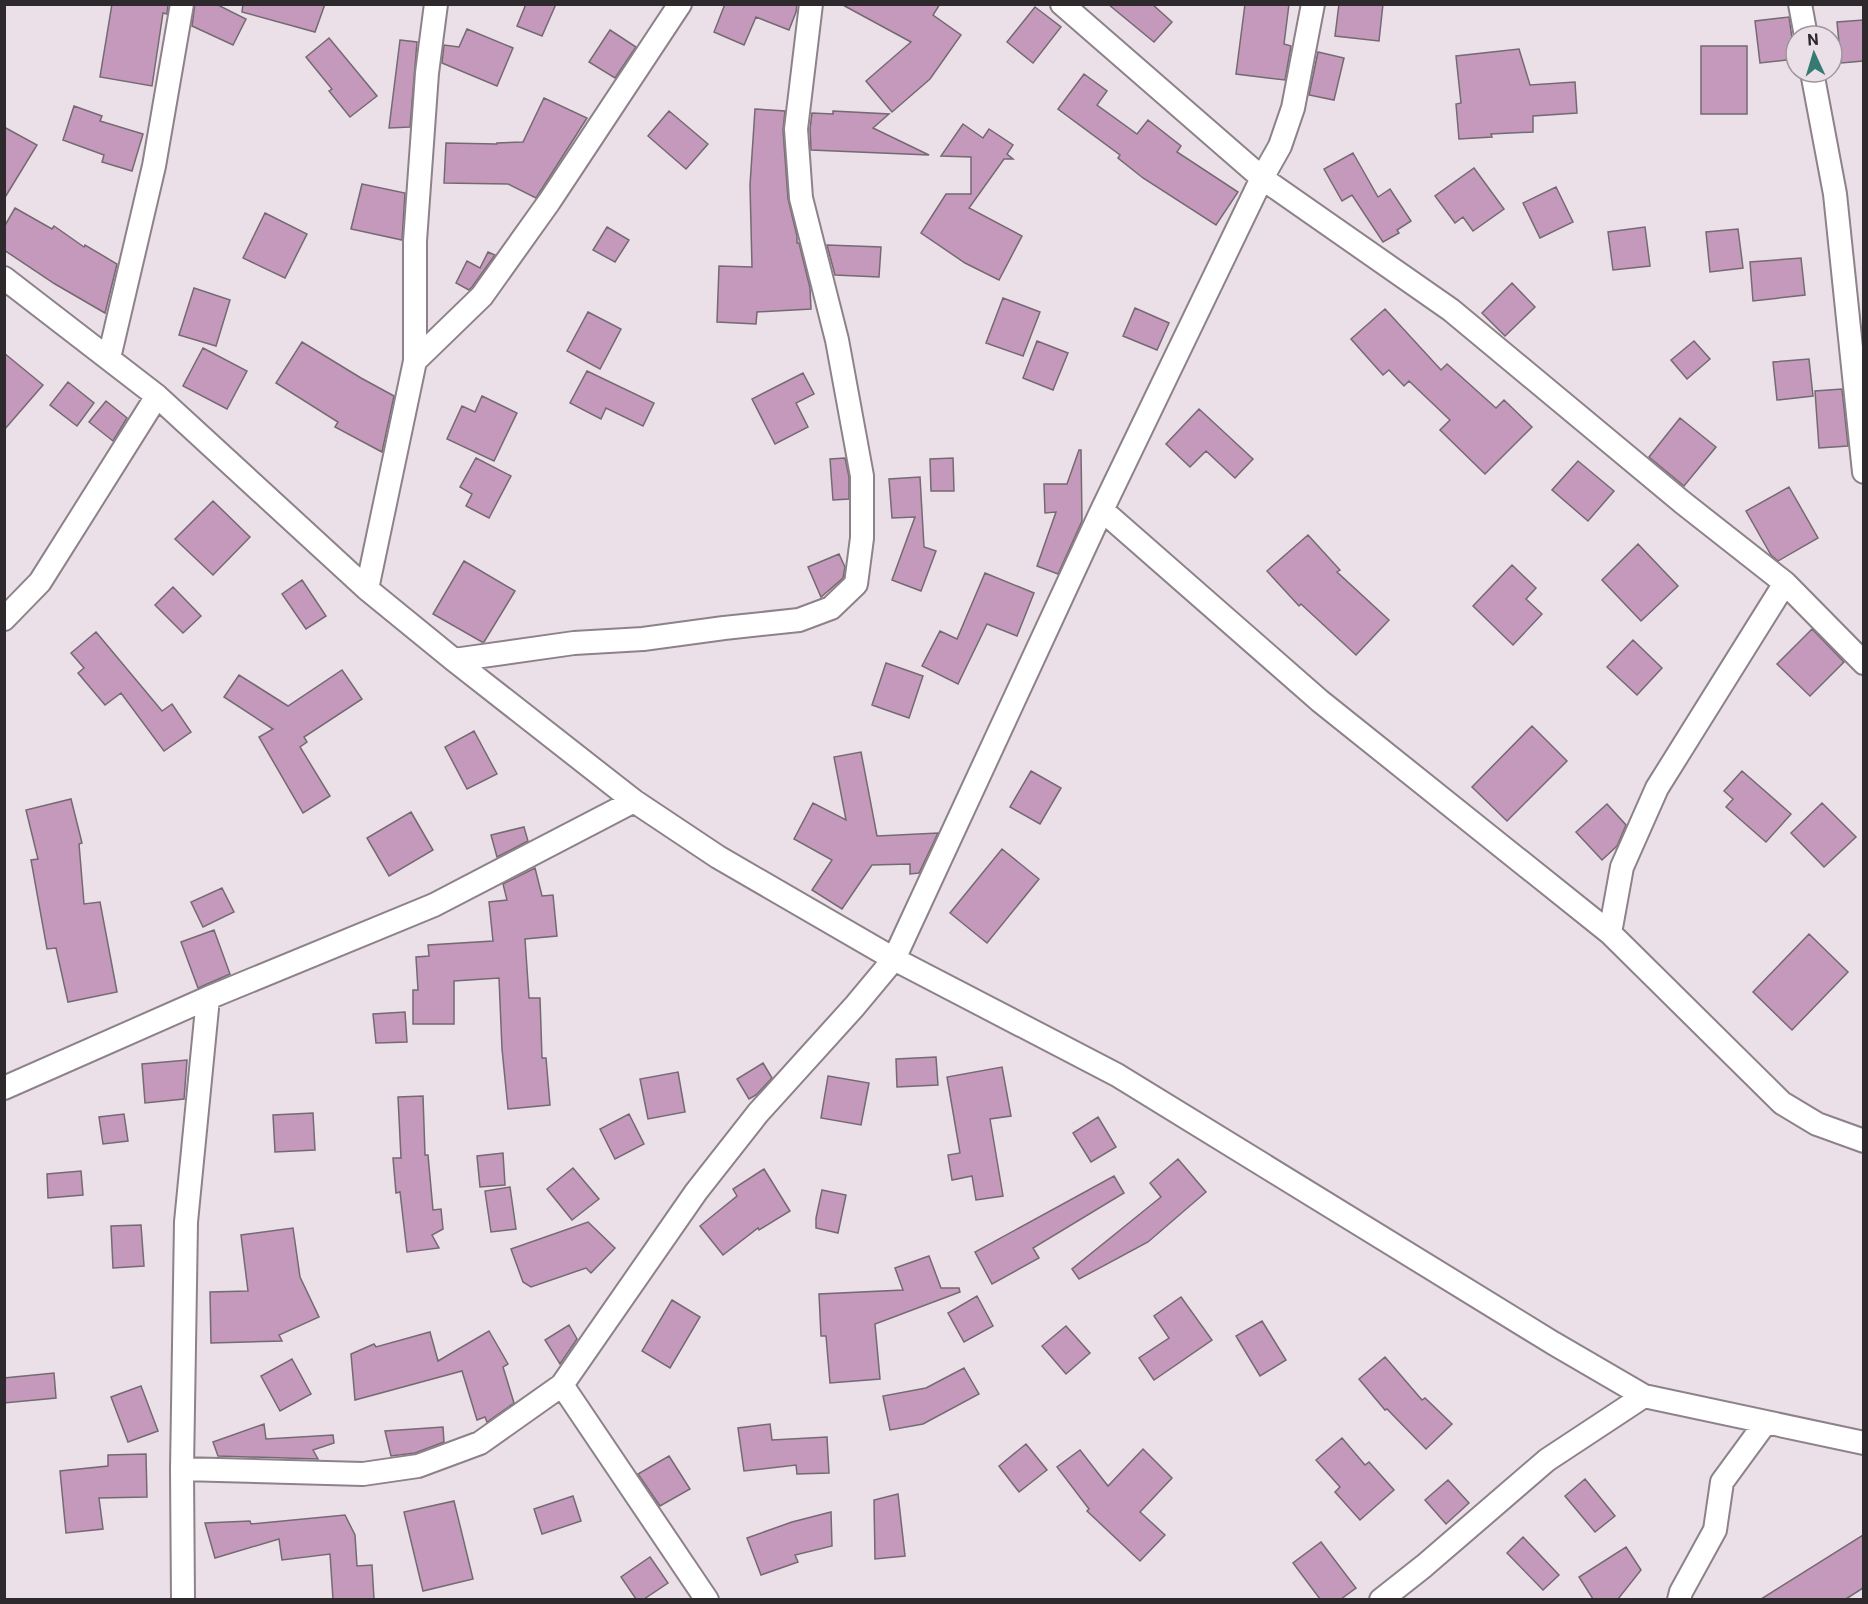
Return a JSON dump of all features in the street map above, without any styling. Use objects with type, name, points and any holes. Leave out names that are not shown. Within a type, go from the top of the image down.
[{"type":"street","points":[[109,358],[154,166],[182,4]]},
{"type":"street","points":[[367,589],[415,361],[415,241],[427,73],[436,4]]},
{"type":"street","points":[[415,361],[482,296],[549,201],[680,4]]},
{"type":"street","points":[[454,660],[574,642],[643,639],[798,620],[831,608],[856,584],[862,538],[862,476],[837,340],[801,198],[796,129],[811,4]]},
{"type":"street","points":[[1062,4],[1262,178],[1451,310],[1785,584],[1863,663]]},
{"type":"street","points":[[182,1469],[363,1474],[418,1467],[480,1443],[562,1386],[696,1192],[758,1113],[894,959],[1102,510],[1262,178],[1280,146],[1293,108],[1313,4]]},
{"type":"street","points":[[1800,4],[1804,24]]},
{"type":"street","points":[[1814,84],[1835,194],[1863,472]]},
{"type":"street","points":[[4,278],[157,396],[367,589],[454,660],[634,801],[718,857],[894,959],[1118,1075],[1553,1343],[1644,1396],[1863,1443]]},
{"type":"street","points":[[4,619],[40,582],[157,396]]},
{"type":"street","points":[[1102,510],[1320,701],[1610,933],[1782,1103],[1817,1124],[1863,1141]]},
{"type":"street","points":[[1610,933],[1622,867],[1657,788],[1785,584]]},
{"type":"street","points":[[4,1088],[208,998],[434,905],[634,801]]},
{"type":"street","points":[[183,1599],[182,1469],[186,1222],[208,998]]},
{"type":"street","points":[[562,1386],[707,1599]]},
{"type":"street","points":[[1381,1599],[1424,1566],[1547,1460],[1644,1396]]},
{"type":"street","points":[[1679,1599],[1715,1530],[1722,1482],[1767,1422]]},
{"type":"building","points":[[112,4],[168,4],[167,14],[163,13],[152,86],[100,77]]},
{"type":"building","points":[[195,4],[216,4],[246,19],[233,45],[192,26]]},
{"type":"building","points":[[243,4],[325,4],[315,32],[242,12]]},
{"type":"building","points":[[526,4],[556,4],[542,36],[517,26]]},
{"type":"building","points":[[725,4],[797,4],[789,30],[756,17],[744,45],[714,32]]},
{"type":"building","points":[[841,4],[940,4],[933,15],[961,35],[930,79],[892,112],[866,81],[911,42]]},
{"type":"building","points":[[1108,4],[1152,4],[1172,22],[1154,42]]},
{"type":"building","points":[[1245,4],[1289,4],[1284,44],[1291,46],[1285,80],[1236,74]]},
{"type":"building","points":[[1339,4],[1383,4],[1379,41],[1335,36]]},
{"type":"building","points":[[1035,7],[1061,27],[1033,63],[1007,42]]},
{"type":"building","points":[[1789,17],[1790,24],[1784,24],[1784,60],[1760,63],[1755,21]]},
{"type":"building","points":[[1863,20],[1863,61],[1844,63],[1844,24],[1837,24],[1837,22]]},
{"type":"building","points":[[467,29],[513,48],[497,86],[442,63],[444,45],[459,47]]},
{"type":"building","points":[[610,30],[636,47],[615,78],[589,62]]},
{"type":"building","points":[[329,38],[377,96],[350,117],[329,91],[332,89],[306,57]]},
{"type":"building","points":[[400,40],[417,42],[410,127],[389,128]]},
{"type":"building","points":[[1701,46],[1747,46],[1747,114],[1701,114]]},
{"type":"building","points":[[1519,49],[1530,85],[1575,82],[1577,113],[1533,116],[1533,132],[1491,134],[1492,137],[1459,139],[1456,104],[1461,103],[1456,56]]},
{"type":"building","points":[[1318,52],[1344,58],[1334,100],[1309,95]]},
{"type":"building","points":[[1084,74],[1107,91],[1097,105],[1137,134],[1148,120],[1181,146],[1177,152],[1238,192],[1216,225],[1143,178],[1118,158],[1120,155],[1058,109]]},
{"type":"building","points":[[544,98],[587,118],[536,198],[508,184],[444,183],[446,143],[523,142]]},
{"type":"building","points":[[74,106],[102,116],[100,121],[143,134],[132,171],[102,162],[104,155],[63,140]]},
{"type":"building","points":[[755,109],[785,111],[783,130],[788,199],[797,243],[799,243],[810,288],[811,309],[757,312],[756,324],[717,322],[719,266],[752,267],[750,185]]},
{"type":"building","points":[[669,111],[708,144],[686,169],[648,136]]},
{"type":"building","points":[[833,111],[889,114],[873,128],[929,155],[811,150],[812,113],[833,114]]},
{"type":"building","points":[[963,124],[983,138],[989,129],[1013,145],[1007,154],[1013,159],[1004,159],[969,208],[1022,236],[999,280],[965,263],[921,233],[946,194],[971,194],[971,157],[941,156]]},
{"type":"building","points":[[4,127],[37,145],[4,199]]},
{"type":"building","points":[[1353,153],[1378,197],[1390,189],[1411,221],[1397,230],[1399,233],[1383,242],[1352,195],[1342,201],[1324,169]]},
{"type":"building","points":[[1474,168],[1504,209],[1473,231],[1463,217],[1455,223],[1435,196]]},
{"type":"building","points":[[362,184],[405,193],[402,240],[351,229]]},
{"type":"building","points":[[1556,187],[1573,222],[1540,238],[1523,203]]},
{"type":"building","points":[[15,208],[52,229],[54,226],[84,247],[85,245],[117,264],[105,313],[55,284],[4,250],[4,227]]},
{"type":"building","points":[[265,213],[307,234],[285,278],[243,258]]},
{"type":"building","points":[[607,227],[629,240],[615,262],[593,250]]},
{"type":"building","points":[[1645,227],[1650,266],[1613,270],[1608,232]]},
{"type":"building","points":[[1738,229],[1743,268],[1710,272],[1706,232]]},
{"type":"building","points":[[827,245],[881,247],[879,277],[835,275]]},
{"type":"building","points":[[488,252],[495,255],[469,290],[456,283],[467,261],[480,268]]},
{"type":"building","points":[[1801,258],[1805,295],[1753,301],[1750,262]]},
{"type":"building","points":[[1512,283],[1535,307],[1505,336],[1482,313]]},
{"type":"building","points":[[194,288],[230,300],[216,346],[179,335]]},
{"type":"building","points":[[1003,298],[1040,312],[1023,356],[986,343]]},
{"type":"building","points":[[1135,308],[1169,323],[1157,350],[1123,336]]},
{"type":"building","points":[[1385,309],[1441,370],[1447,364],[1496,408],[1504,400],[1532,427],[1485,474],[1440,430],[1450,420],[1409,381],[1404,386],[1389,370],[1383,375],[1351,339]]},
{"type":"building","points":[[588,312],[621,329],[600,369],[567,351]]},
{"type":"building","points":[[1037,341],[1068,353],[1053,390],[1023,378]]},
{"type":"building","points":[[1694,341],[1710,359],[1687,379],[1671,360]]},
{"type":"building","points":[[302,342],[394,396],[382,452],[335,427],[338,422],[276,383]]},
{"type":"building","points":[[203,348],[247,371],[227,409],[183,386]]},
{"type":"building","points":[[4,353],[43,385],[4,430]]},
{"type":"building","points":[[1809,359],[1813,396],[1777,400],[1773,362]]},
{"type":"building","points":[[587,371],[654,403],[643,426],[606,408],[601,419],[570,403]]},
{"type":"building","points":[[803,373],[814,394],[796,403],[808,427],[775,444],[752,399]]},
{"type":"building","points":[[68,382],[94,403],[77,426],[50,405]]},
{"type":"building","points":[[1842,389],[1848,446],[1819,448],[1815,391]]},
{"type":"building","points":[[482,396],[517,413],[494,461],[447,439],[462,406],[475,412]]},
{"type":"building","points":[[106,401],[127,418],[113,441],[89,422]]},
{"type":"building","points":[[1199,409],[1253,459],[1235,478],[1206,451],[1190,467],[1166,444]]},
{"type":"building","points":[[1680,418],[1716,447],[1684,486],[1649,457]]},
{"type":"building","points":[[1079,450],[1081,450],[1082,521],[1058,574],[1037,566],[1056,512],[1045,513],[1044,484],[1067,484]]},
{"type":"building","points":[[476,458],[511,476],[489,518],[466,506],[472,494],[460,487]]},
{"type":"building","points":[[845,458],[849,477],[849,499],[833,500],[830,459]]},
{"type":"building","points":[[953,458],[954,491],[931,491],[930,459]]},
{"type":"building","points":[[1578,461],[1614,491],[1588,521],[1552,490]]},
{"type":"building","points":[[920,477],[924,547],[936,551],[921,591],[892,580],[915,517],[892,518],[889,479]]},
{"type":"building","points":[[1789,487],[1818,538],[1778,561],[1771,555],[1746,511]]},
{"type":"building","points":[[213,501],[250,537],[213,575],[175,539]]},
{"type":"building","points":[[1308,535],[1340,570],[1337,572],[1389,620],[1356,655],[1301,604],[1299,606],[1267,571]]},
{"type":"building","points":[[1638,544],[1678,586],[1641,621],[1602,580]]},
{"type":"building","points":[[839,554],[845,567],[843,578],[821,597],[808,567]]},
{"type":"building","points":[[464,561],[515,591],[484,642],[433,614]]},
{"type":"building","points":[[1512,565],[1536,588],[1526,599],[1542,614],[1513,645],[1473,606]]},
{"type":"building","points":[[985,573],[1034,593],[1017,636],[987,624],[958,684],[922,666],[940,631],[957,639]]},
{"type":"building","points":[[302,580],[326,616],[306,629],[282,594]]},
{"type":"building","points":[[173,587],[201,616],[183,633],[155,605]]},
{"type":"building","points":[[1812,629],[1844,662],[1810,696],[1777,664]]},
{"type":"building","points":[[96,632],[162,711],[172,704],[191,732],[164,751],[121,693],[105,705],[78,673],[84,668],[71,653]]},
{"type":"building","points":[[1633,640],[1662,668],[1637,695],[1607,667]]},
{"type":"building","points":[[886,663],[923,676],[909,718],[872,705]]},
{"type":"building","points":[[342,670],[362,699],[304,737],[307,742],[300,747],[330,796],[303,813],[259,737],[273,729],[224,697],[239,675],[288,706]]},
{"type":"building","points":[[1532,726],[1567,761],[1507,821],[1472,787]]},
{"type":"building","points":[[474,731],[497,774],[467,789],[445,747]]},
{"type":"building","points":[[861,752],[877,836],[938,833],[919,873],[910,874],[910,864],[872,865],[842,909],[812,890],[832,860],[794,839],[813,803],[846,820],[834,757]]},
{"type":"building","points":[[1031,771],[1061,788],[1040,824],[1010,807]]},
{"type":"building","points":[[1742,771],[1791,814],[1766,842],[1726,807],[1733,799],[1724,791]]},
{"type":"building","points":[[71,799],[82,843],[79,844],[84,904],[100,902],[117,992],[68,1002],[56,948],[47,949],[31,860],[38,859],[26,810]]},
{"type":"building","points":[[1822,803],[1856,837],[1824,867],[1791,833]]},
{"type":"building","points":[[1607,804],[1626,825],[1617,846],[1602,860],[1576,832]]},
{"type":"building","points":[[411,812],[433,850],[389,876],[367,838]]},
{"type":"building","points":[[524,827],[528,841],[497,857],[491,835]]},
{"type":"building","points":[[1002,849],[1039,879],[987,943],[950,913]]},
{"type":"building","points":[[535,868],[542,896],[553,895],[557,936],[525,939],[529,998],[540,998],[542,1058],[546,1058],[550,1105],[508,1109],[502,1049],[499,978],[454,981],[454,1024],[413,1024],[413,990],[418,990],[416,957],[429,956],[428,945],[493,941],[489,902],[507,900],[503,884]]},
{"type":"building","points":[[222,888],[234,912],[203,927],[191,902]]},
{"type":"building","points":[[214,930],[230,974],[198,988],[181,942]]},
{"type":"building","points":[[1809,934],[1848,972],[1792,1030],[1753,992]]},
{"type":"building","points":[[405,1012],[407,1042],[376,1043],[373,1014]]},
{"type":"building","points":[[936,1057],[938,1085],[897,1087],[896,1059]]},
{"type":"building","points":[[187,1060],[184,1099],[145,1103],[142,1064]]},
{"type":"building","points":[[763,1063],[772,1078],[749,1099],[737,1079]]},
{"type":"building","points":[[1002,1067],[1011,1116],[990,1119],[1003,1196],[976,1200],[972,1176],[952,1180],[948,1155],[960,1153],[947,1077]]},
{"type":"building","points":[[678,1072],[685,1112],[648,1119],[640,1079]]},
{"type":"building","points":[[828,1076],[869,1083],[861,1125],[821,1118]]},
{"type":"building","points":[[423,1096],[425,1155],[428,1155],[433,1210],[441,1209],[443,1229],[432,1235],[439,1248],[407,1252],[400,1192],[396,1193],[393,1158],[401,1158],[398,1097]]},
{"type":"building","points":[[313,1113],[315,1150],[275,1152],[273,1115]]},
{"type":"building","points":[[124,1114],[128,1141],[103,1144],[99,1117]]},
{"type":"building","points":[[629,1114],[644,1144],[615,1159],[600,1129]]},
{"type":"building","points":[[1098,1117],[1116,1147],[1091,1162],[1073,1133]]},
{"type":"building","points":[[503,1153],[505,1185],[480,1187],[477,1156]]},
{"type":"building","points":[[1178,1159],[1206,1192],[1148,1242],[1079,1279],[1072,1269],[1161,1197],[1150,1183]]},
{"type":"building","points":[[573,1168],[599,1199],[572,1220],[547,1189]]},
{"type":"building","points":[[764,1169],[790,1211],[759,1230],[758,1228],[723,1255],[700,1226],[737,1196],[733,1189]]},
{"type":"building","points":[[81,1171],[83,1195],[48,1198],[47,1174]]},
{"type":"building","points":[[1114,1176],[1124,1193],[1033,1248],[1039,1258],[992,1284],[975,1252]]},
{"type":"building","points":[[510,1187],[516,1229],[491,1232],[485,1191]]},
{"type":"building","points":[[822,1190],[846,1195],[838,1233],[816,1228]]},
{"type":"building","points":[[588,1222],[615,1248],[591,1273],[586,1268],[531,1287],[523,1282],[511,1249]]},
{"type":"building","points":[[141,1225],[144,1266],[113,1268],[111,1226]]},
{"type":"building","points":[[293,1228],[300,1277],[319,1317],[279,1335],[282,1341],[211,1343],[210,1292],[248,1291],[241,1235]]},
{"type":"building","points":[[929,1256],[941,1288],[959,1288],[960,1292],[875,1324],[880,1379],[830,1383],[826,1336],[821,1336],[819,1294],[903,1290],[895,1268]]},
{"type":"building","points":[[977,1296],[993,1326],[964,1342],[948,1313]]},
{"type":"building","points":[[1181,1297],[1212,1340],[1154,1380],[1139,1358],[1169,1338],[1154,1316]]},
{"type":"building","points":[[672,1300],[700,1317],[670,1368],[642,1351]]},
{"type":"building","points":[[1262,1321],[1286,1360],[1260,1376],[1236,1336]]},
{"type":"building","points":[[569,1325],[577,1339],[560,1364],[545,1340]]},
{"type":"building","points":[[1066,1326],[1090,1353],[1066,1374],[1042,1346]]},
{"type":"building","points":[[489,1331],[508,1364],[503,1367],[514,1403],[487,1422],[485,1417],[477,1420],[462,1371],[355,1400],[351,1354],[374,1344],[376,1347],[430,1332],[438,1361]]},
{"type":"building","points":[[1385,1357],[1422,1400],[1425,1398],[1452,1424],[1426,1449],[1387,1409],[1385,1410],[1359,1379]]},
{"type":"building","points":[[292,1359],[311,1394],[280,1411],[261,1376]]},
{"type":"building","points":[[964,1368],[979,1394],[923,1424],[890,1430],[883,1396],[926,1388]]},
{"type":"building","points":[[54,1373],[56,1398],[4,1403],[4,1378]]},
{"type":"building","points":[[141,1386],[158,1431],[128,1442],[111,1397]]},
{"type":"building","points":[[264,1424],[266,1439],[333,1435],[334,1443],[313,1450],[318,1459],[218,1456],[213,1442]]},
{"type":"building","points":[[770,1424],[772,1440],[827,1437],[829,1473],[797,1474],[796,1465],[744,1471],[738,1428]]},
{"type":"building","points":[[443,1427],[444,1442],[415,1453],[391,1456],[385,1431]]},
{"type":"building","points":[[1342,1438],[1365,1465],[1369,1462],[1394,1490],[1360,1520],[1335,1492],[1340,1487],[1316,1460]]},
{"type":"building","points":[[1026,1444],[1047,1470],[1019,1492],[999,1466]]},
{"type":"building","points":[[1143,1449],[1172,1478],[1140,1512],[1165,1535],[1140,1561],[1087,1511],[1089,1509],[1057,1467],[1080,1450],[1108,1486]]},
{"type":"building","points":[[146,1454],[147,1497],[99,1498],[103,1529],[66,1533],[60,1471],[108,1466],[108,1455]]},
{"type":"building","points":[[669,1456],[690,1489],[660,1506],[638,1474]]},
{"type":"building","points":[[1585,1479],[1615,1516],[1595,1532],[1565,1496]]},
{"type":"building","points":[[1448,1480],[1469,1503],[1446,1524],[1425,1500]]},
{"type":"building","points":[[898,1494],[905,1556],[875,1559],[874,1500]]},
{"type":"building","points":[[573,1496],[581,1521],[542,1534],[534,1509]]},
{"type":"building","points":[[454,1501],[473,1579],[423,1591],[404,1512]]},
{"type":"building","points":[[831,1512],[832,1546],[795,1555],[798,1562],[761,1575],[747,1538],[792,1522]]},
{"type":"building","points":[[345,1515],[355,1535],[357,1566],[372,1565],[374,1599],[333,1599],[330,1554],[282,1560],[279,1539],[215,1558],[205,1523],[250,1521],[251,1524]]},
{"type":"building","points":[[1863,1535],[1863,1588],[1846,1599],[1761,1599]]},
{"type":"building","points":[[1523,1537],[1559,1575],[1543,1590],[1507,1553]]},
{"type":"building","points":[[1321,1542],[1356,1588],[1341,1599],[1320,1599],[1293,1563]]},
{"type":"building","points":[[1626,1547],[1641,1570],[1618,1599],[1593,1599],[1579,1577]]},
{"type":"building","points":[[650,1557],[668,1583],[644,1599],[636,1599],[621,1577]]}]
